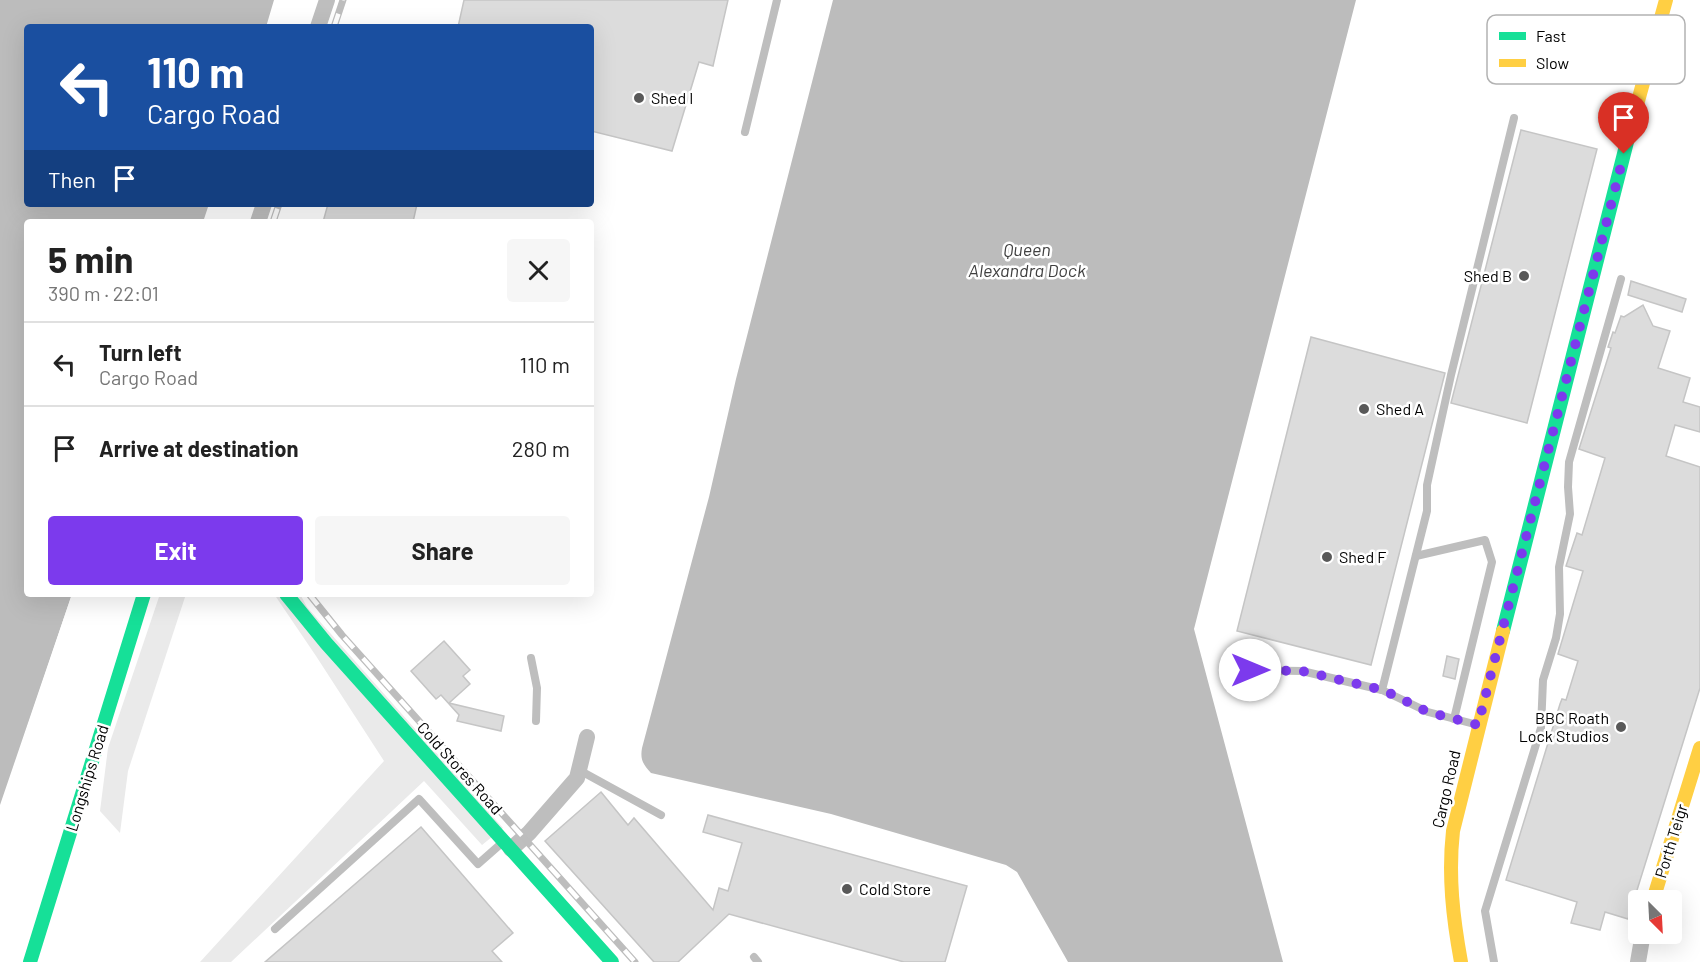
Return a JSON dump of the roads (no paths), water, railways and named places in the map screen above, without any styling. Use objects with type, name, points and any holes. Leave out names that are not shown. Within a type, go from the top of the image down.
[{"type":"street","points":[[319,24],[327,0]]},
{"type":"street","name":"Cargo Road","points":[[1662,15],[1666,0]]},
{"type":"street","name":"Cargo Road","points":[[1461,962],[1452,906],[1450,859],[1452,831],[1642,84]]},
{"type":"street","name":"Longships Road","points":[[30,962],[143,597]]},
{"type":"street","name":"Cold Stores Road","points":[[288,597],[326,643],[612,962]]},
{"type":"street","points":[[507,845],[524,838],[558,803],[577,778],[587,737]]},
{"type":"street","name":"Porth Teigr","points":[[1656,890],[1700,748]]},
{"type":"street","points":[[1638,962],[1641,944]]},
{"type":"lane","points":[[745,132],[777,0]]},
{"type":"lane","points":[[1383,690],[1427,512],[1427,485],[1451,375],[1514,118]]},
{"type":"lane","points":[[1494,962],[1485,910],[1541,728],[1543,680],[1556,638],[1560,614],[1559,574],[1570,514],[1569,462],[1622,279]]},
{"type":"lane","points":[[1416,556],[1485,540],[1492,562],[1454,719]]},
{"type":"lane","points":[[531,658],[537,688],[536,721]]},
{"type":"lane","points":[[1250,670],[1302,671],[1383,690],[1428,712],[1478,725]]},
{"type":"lane","points":[[579,770],[661,815]]},
{"type":"lane","points":[[274,929],[419,799],[478,864],[507,845]]},
{"type":"water","points":[[0,0],[274,0],[267,24],[24,24],[24,207],[208,207],[204,219],[24,219],[24,597],[71,597],[0,805]]},
{"type":"water","name":"Queen Alexandra Dock","points":[[833,0],[1356,0],[1194,629],[1283,962],[1068,962],[1017,872],[1006,865],[831,814],[651,773],[643,762],[642,748],[709,497],[736,379]]},
{"type":"railway","points":[[335,24],[343,0]]},
{"type":"railway","points":[[274,219],[278,207]]},
{"type":"railway","points":[[311,597],[342,635],[635,962]]},
{"type":"place","name":"Shed I","points":[[639,98]]},
{"type":"place","name":"Shed B","points":[[1524,276]]},
{"type":"place","name":"Shed A","points":[[1364,409]]},
{"type":"place","name":"Shed F","points":[[1327,557]]},
{"type":"place","name":"BBC Roath Lock Studios","points":[[1621,727]]},
{"type":"place","name":"Cold Store","points":[[847,889]]}]
